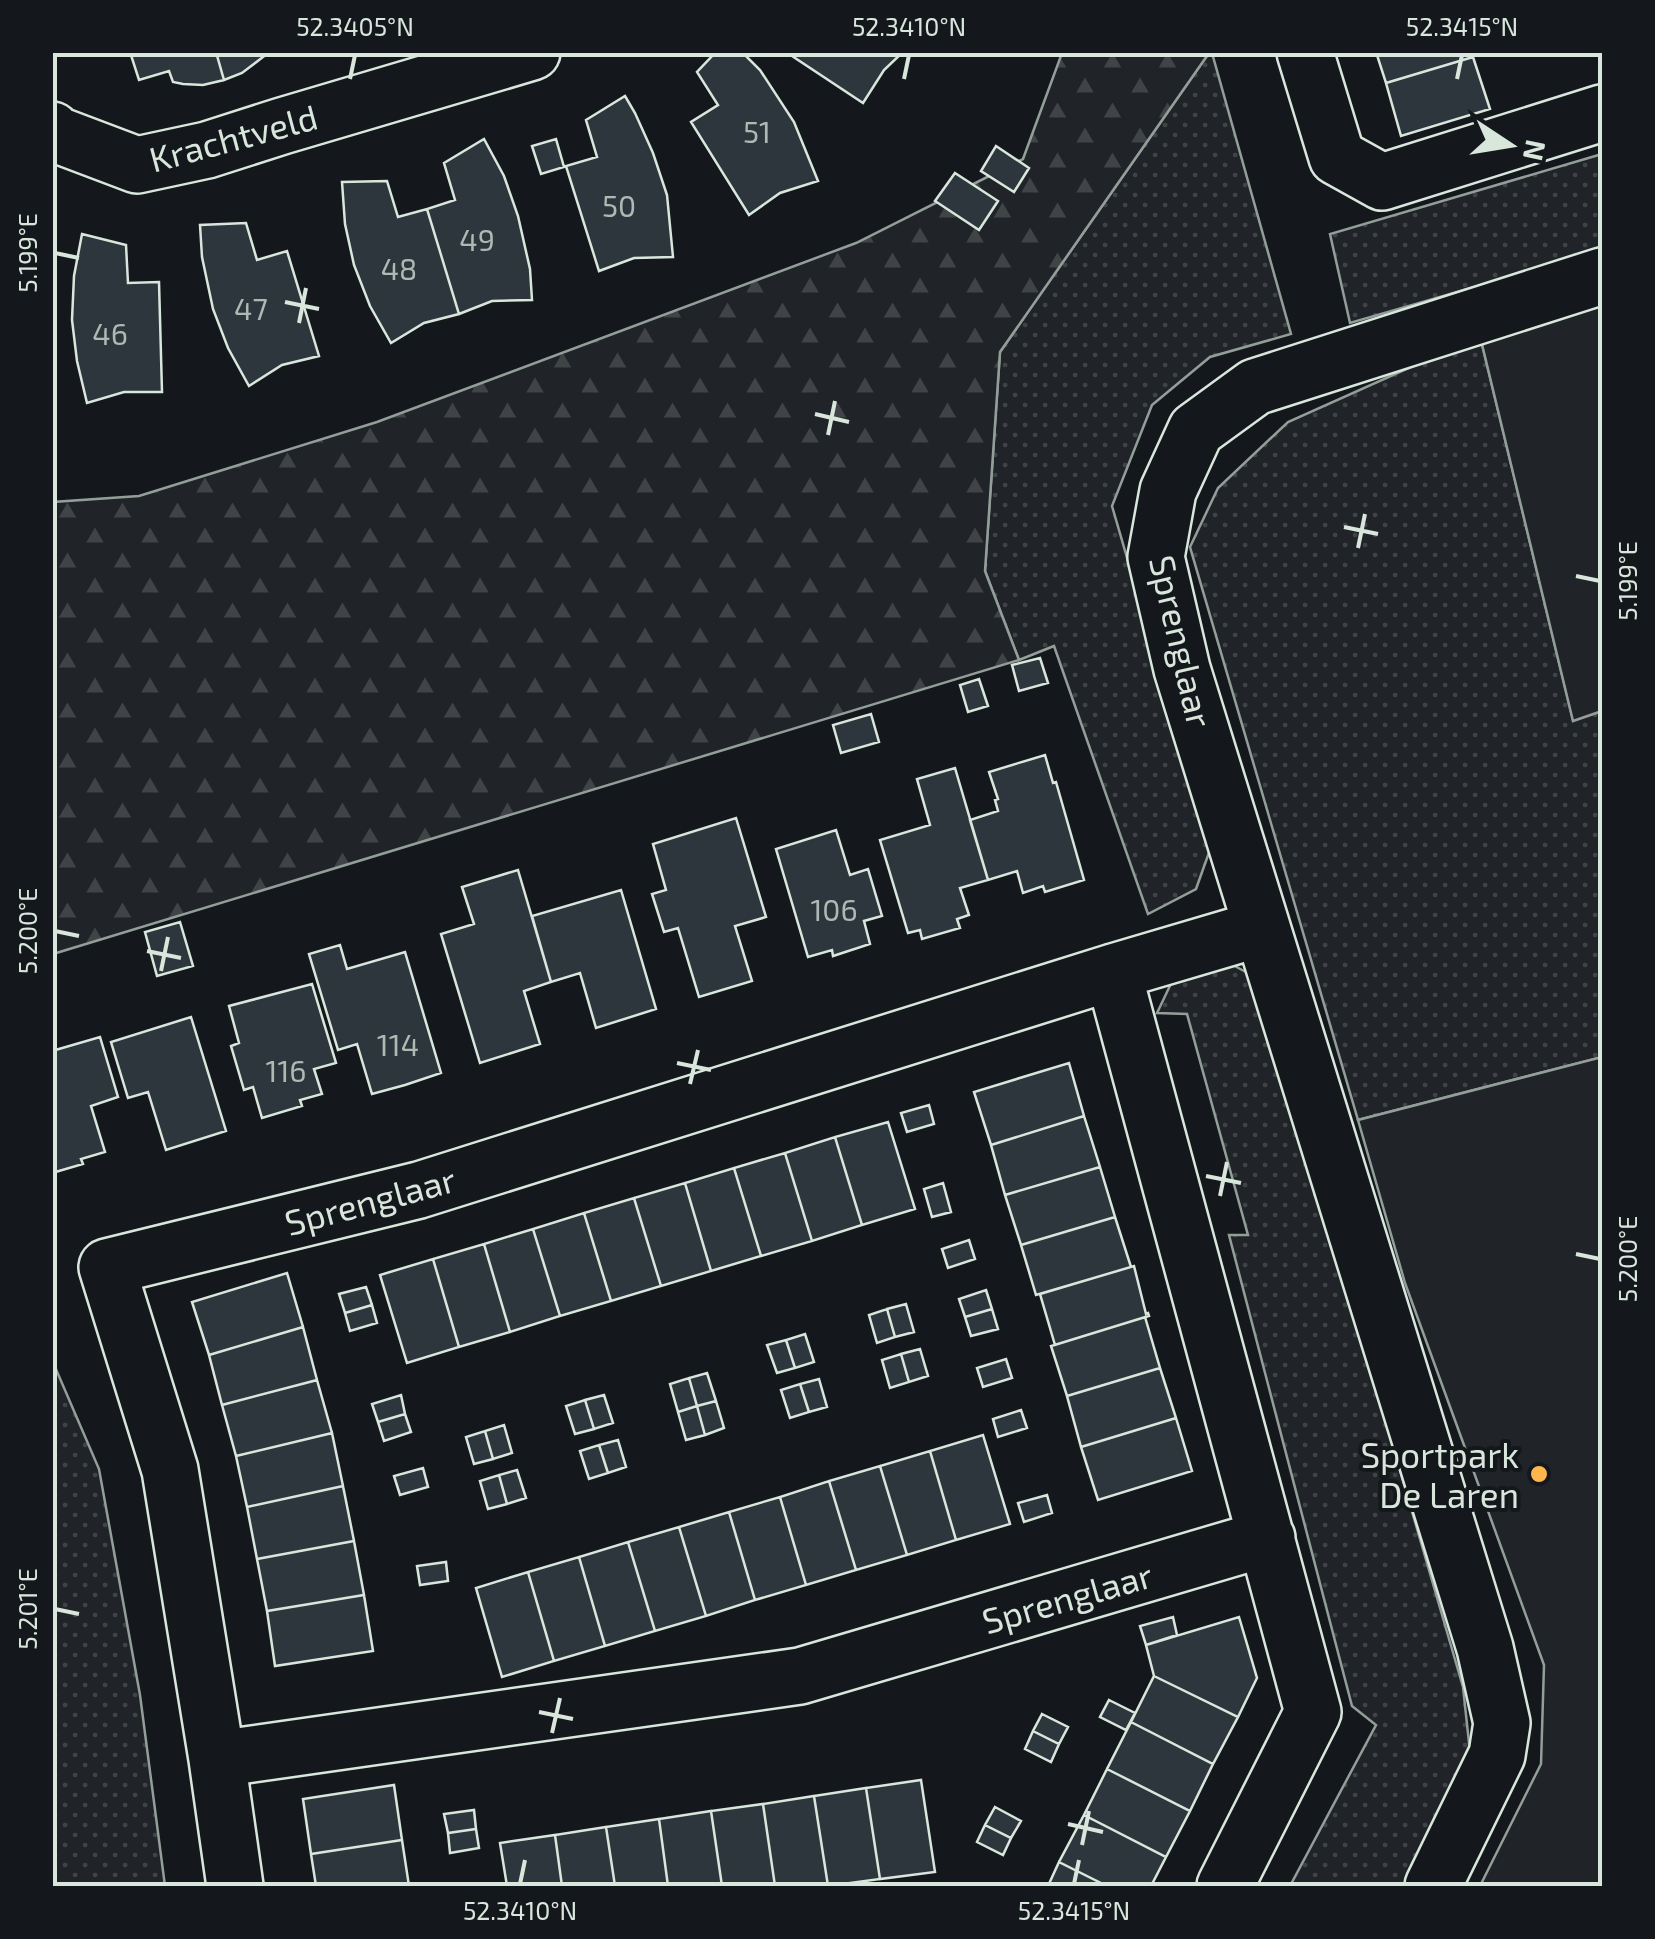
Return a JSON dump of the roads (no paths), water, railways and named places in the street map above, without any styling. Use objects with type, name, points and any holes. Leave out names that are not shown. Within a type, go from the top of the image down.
[{"type":"street","name":"Krachtveld","points":[[52,130],[137,165],[207,150],[532,52]]},
{"type":"street","points":[[1304,52],[1336,157],[1382,182],[1602,113]]},
{"type":"street","name":"Sprenglaar","points":[[1433,1886],[1497,1756],[1502,1722],[1485,1648],[1182,669],[1156,557],[1168,491],[1196,430],[1255,386],[1602,276]]},
{"type":"street","name":"Sprenglaar","points":[[235,1886],[170,1470],[107,1267],[419,1190],[1262,928]]},
{"type":"street","points":[[1112,972],[1313,1712],[1225,1886]]},
{"type":"street","name":"Sprenglaar","points":[[217,1758],[800,1676],[1267,1538]]},
{"type":"place","name":"Sportpark De Laren","points":[[1539,1474]]}]
